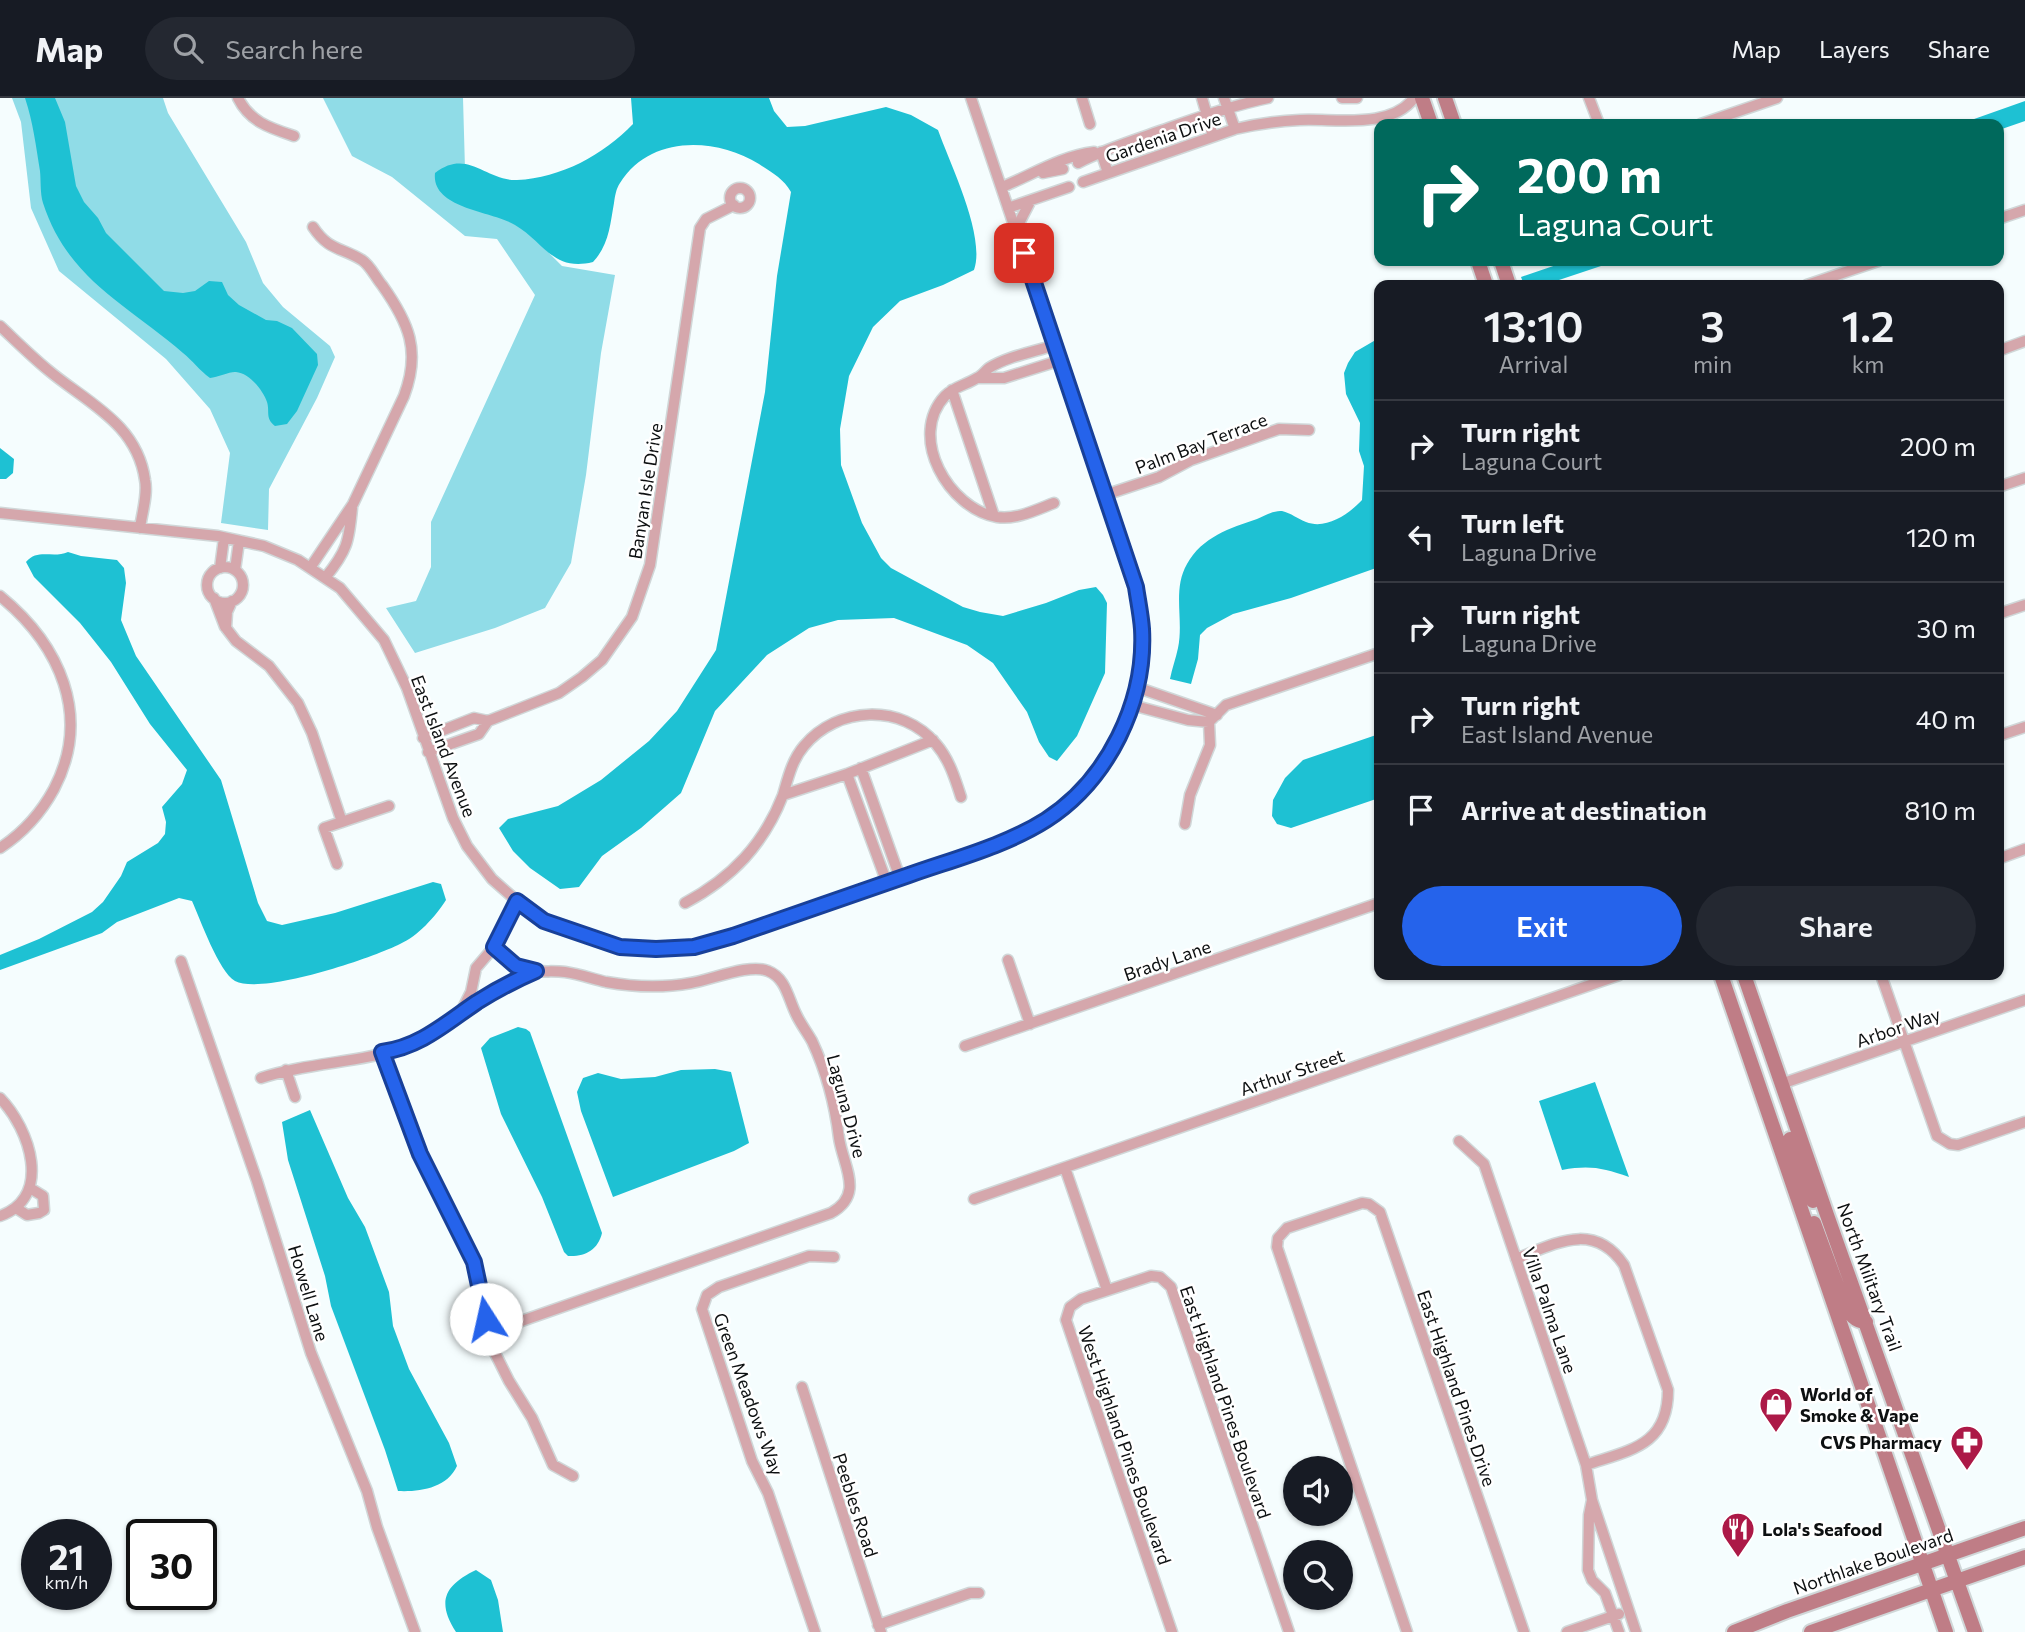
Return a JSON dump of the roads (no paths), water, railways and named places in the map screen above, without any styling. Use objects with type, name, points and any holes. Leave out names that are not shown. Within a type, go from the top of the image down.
[{"type":"main road","points":[[1422,98],[1429,119]]},
{"type":"main road","points":[[1446,98],[1452,119]]},
{"type":"main road","points":[[1722,980],[1946,1632]]},
{"type":"main road","points":[[1724,980],[1735,991],[1763,1069],[1769,1077],[1781,1084]]},
{"type":"main road","name":"North Military Trail","points":[[1746,980],[1976,1632]]},
{"type":"main road","points":[[1758,1085],[1777,1102],[1812,1200],[1827,1215]]},
{"type":"main road","points":[[1797,1199],[1818,1230],[1851,1316],[1866,1322]]},
{"type":"main road","name":"Northlake Boulevard","points":[[1734,1632],[2025,1528]]},
{"type":"main road","points":[[1811,1632],[2025,1557]]},
{"type":"street","points":[[239,98],[252,118],[262,125],[294,136]]},
{"type":"street","name":"East Island Avenue","points":[[0,513],[224,538],[264,546],[298,560],[340,588],[384,640],[407,688],[453,818],[467,846],[492,879],[517,901],[544,921],[587,938],[620,947],[694,947],[999,844],[1046,820],[1076,796],[1107,759],[1128,719],[1132,705],[1139,677],[1142,630],[1136,587],[971,98]]},
{"type":"street","points":[[1082,98],[1090,124]]},
{"type":"street","points":[[1202,98],[1213,136]]},
{"type":"street","name":"Gardenia Drive","points":[[1078,163],[1101,152],[1207,115],[1225,103],[1268,98]]},
{"type":"street","points":[[1342,98],[1357,98]]},
{"type":"street","name":"Gardenia Drive","points":[[1083,182],[1258,123],[1303,120],[1352,122],[1406,108],[1414,98]]},
{"type":"street","points":[[1589,98],[1597,119]]},
{"type":"street","points":[[1716,119],[1777,98]]},
{"type":"street","points":[[1225,103],[1235,129]]},
{"type":"street","points":[[1101,152],[1108,173]]},
{"type":"street","name":"Gardenia Drive","points":[[1002,187],[1059,161],[1083,153],[1101,152]]},
{"type":"street","name":"Gardenia Drive","points":[[1030,176],[1063,169]]},
{"type":"street","points":[[1008,208],[1069,187]]},
{"type":"street","points":[[1016,230],[1031,200]]},
{"type":"street","name":"Banyan Isle Drive","points":[[428,752],[479,734],[488,722],[559,693],[602,660],[632,617],[650,565],[700,228],[706,219],[734,205]]},
{"type":"street","points":[[2004,217],[2025,210]]},
{"type":"street","points":[[310,568],[353,504],[409,383],[412,367],[410,338],[401,312],[364,261],[336,249],[313,227]]},
{"type":"street","points":[[1822,280],[1863,266]]},
{"type":"street","points":[[0,326],[48,370],[104,411],[130,441],[143,467],[146,483],[140,528]]},
{"type":"street","points":[[2004,349],[2025,341]]},
{"type":"street","points":[[1054,503],[1019,516],[994,516],[974,509],[950,489],[937,466],[932,440],[934,415],[943,398],[952,390],[979,377],[989,368],[1055,345]]},
{"type":"street","points":[[979,377],[1004,378],[1061,360]]},
{"type":"street","points":[[952,390],[994,516]]},
{"type":"street","name":"Palm Bay Terrace","points":[[1105,495],[1159,477],[1191,460],[1279,429],[1309,430]]},
{"type":"street","points":[[2004,485],[2025,478]]},
{"type":"street","points":[[325,578],[339,561],[350,538],[353,504]]},
{"type":"street","points":[[220,568],[224,538]]},
{"type":"street","points":[[235,570],[239,541]]},
{"type":"street","points":[[214,598],[226,603],[238,598],[243,588],[243,580],[235,570],[220,568],[214,571],[208,582],[209,592],[214,598],[219,616],[236,640],[269,666],[298,703],[312,733],[342,822]]},
{"type":"street","points":[[0,596],[36,633],[57,664],[68,696],[71,731],[64,765],[49,798],[22,831],[0,848]]},
{"type":"street","points":[[226,628],[232,601]]},
{"type":"street","points":[[2004,612],[2025,605]]},
{"type":"street","points":[[1185,824],[1190,795],[1210,745],[1213,719],[1226,705],[1374,655]]},
{"type":"street","points":[[1136,687],[1213,719]]},
{"type":"street","points":[[1132,705],[1188,720],[1213,719]]},
{"type":"street","points":[[685,903],[726,878],[752,850],[773,818],[790,770],[804,746],[824,728],[848,717],[889,716],[914,726],[933,740],[950,765],[961,797]]},
{"type":"street","name":"Banyan Isle Drive","points":[[423,738],[474,718],[488,722]]},
{"type":"street","points":[[2004,734],[2025,727]]},
{"type":"street","points":[[782,795],[847,774],[933,740]]},
{"type":"street","points":[[861,768],[900,878]]},
{"type":"street","points":[[847,774],[887,883]]},
{"type":"street","points":[[337,864],[324,828],[389,806]]},
{"type":"street","points":[[2004,857],[2025,849]]},
{"type":"street","points":[[458,1015],[471,992],[479,962],[494,947],[517,901]]},
{"type":"street","name":"Brady Lane","points":[[965,1046],[1374,906]]},
{"type":"street","name":"Laguna Drive","points":[[494,947],[516,966],[608,982],[661,986],[714,979],[751,968],[768,971],[777,976],[786,988],[796,1016],[814,1045],[834,1104],[850,1186],[845,1202],[831,1213],[510,1325]]},
{"type":"street","points":[[1008,960],[1030,1024]]},
{"type":"street","name":"Howell Lane","points":[[181,961],[257,1181],[311,1353],[367,1491],[377,1527],[415,1632]]},
{"type":"street","points":[[261,1078],[286,1070],[398,1050],[449,1023],[517,979],[536,971]]},
{"type":"street","name":"Arthur Street","points":[[974,1199],[1605,980]]},
{"type":"street","points":[[1883,980],[1933,1129],[1943,1140],[1950,1144],[1964,1143],[2025,1122]]},
{"type":"street","name":"Arbor Way","points":[[1781,1084],[2025,1000]]},
{"type":"street","points":[[382,1052],[420,1154],[474,1262],[486,1319],[482,1328],[509,1381],[532,1418],[553,1465],[573,1476]]},
{"type":"street","points":[[286,1070],[295,1097]]},
{"type":"street","points":[[0,1098],[20,1126],[33,1173],[25,1199],[16,1208],[0,1216]]},
{"type":"street","name":"Villa Palma Lane","points":[[1460,1141],[1484,1164],[1586,1465],[1592,1500],[1636,1632]]},
{"type":"street","points":[[1065,1168],[1107,1290]]},
{"type":"street","points":[[16,1208],[27,1215],[44,1210],[43,1196],[30,1188]]},
{"type":"street","name":"East Highland Pines Drive","points":[[1407,1632],[1278,1254],[1278,1238],[1287,1228],[1362,1203],[1369,1204],[1380,1212],[1524,1632]]},
{"type":"street","points":[[1516,1259],[1569,1240],[1587,1238],[1601,1243],[1616,1254],[1624,1265],[1668,1390],[1665,1421],[1655,1435],[1643,1445],[1586,1465]]},
{"type":"street","name":"Green Meadows Way","points":[[816,1632],[768,1493],[754,1466],[702,1309],[707,1295],[719,1287],[809,1256],[834,1257]]},
{"type":"street","name":"East Highland Pines Boulevard","points":[[1107,1290],[1151,1276],[1160,1278],[1171,1287],[1289,1632]]},
{"type":"street","name":"West Highland Pines Boulevard","points":[[1107,1290],[1075,1302],[1070,1307],[1067,1327],[1172,1632]]},
{"type":"street","points":[[486,1319],[498,1314],[506,1318],[510,1325],[509,1334],[503,1341],[493,1342],[488,1339]]},
{"type":"street","name":"Peebles Road","points":[[802,1387],[879,1628]]},
{"type":"street","name":"Villa Palma Lane","points":[[1592,1500],[1589,1515],[1588,1570],[1592,1580],[1605,1593],[1619,1632]]},
{"type":"street","points":[[879,1628],[970,1593],[979,1593]]},
{"type":"street","points":[[1567,1632],[1629,1610]]},
{"type":"place","name":"World of Smoke & Vape","points":[[1776,1434]]},
{"type":"place","name":"CVS Pharmacy","points":[[1967,1472]]},
{"type":"place","name":"Lola's Seafood","points":[[1738,1559]]}]
